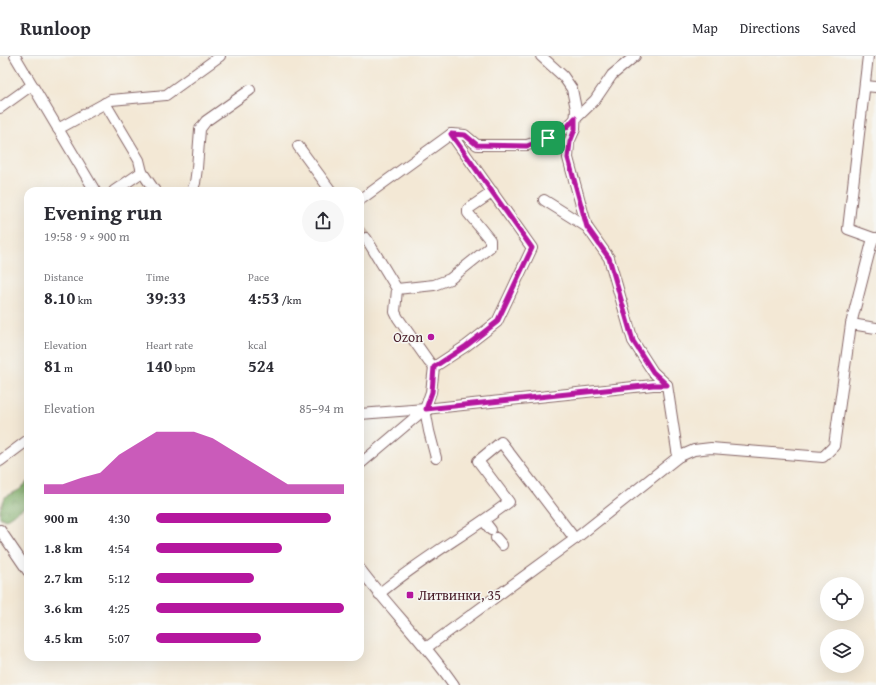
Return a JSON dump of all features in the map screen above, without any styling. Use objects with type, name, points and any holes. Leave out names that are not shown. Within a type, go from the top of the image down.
[{"type":"street","points":[[15,56],[93,187]]},
{"type":"street","points":[[58,129],[111,100],[166,95],[220,56]]},
{"type":"street","points":[[541,56],[563,76],[572,89],[576,109],[575,129],[570,142],[568,158],[587,227],[609,258],[633,341],[653,372],[667,385],[678,457]]},
{"type":"street","points":[[426,648],[575,539],[678,457],[694,450],[711,448],[823,457],[834,446],[851,324],[874,238],[848,229],[868,56]]},
{"type":"street","points":[[364,197],[451,134],[465,135],[477,145],[527,146],[548,138],[567,127],[594,100],[612,75],[630,58]]},
{"type":"street","points":[[0,108],[32,85]]},
{"type":"street","points":[[865,86],[876,87]]},
{"type":"street","points":[[193,187],[196,176],[200,129],[206,121],[250,90]]},
{"type":"street","points":[[105,103],[138,160],[142,172],[152,187]]},
{"type":"street","points":[[434,367],[466,346],[497,322],[531,250],[531,246],[451,134]]},
{"type":"street","points":[[298,146],[329,187]]},
{"type":"street","points":[[120,187],[142,172]]},
{"type":"street","points":[[398,289],[434,285],[450,279],[490,247],[490,240],[468,213],[468,209],[493,192]]},
{"type":"street","points":[[544,200],[587,227]]},
{"type":"street","points":[[364,236],[398,289],[395,312],[398,318],[434,367],[432,392],[426,409],[428,431],[436,458]]},
{"type":"street","points":[[851,324],[876,328]]},
{"type":"street","points":[[364,414],[426,409],[653,385],[667,385]]},
{"type":"street","points":[[364,461],[426,409]]},
{"type":"street","points":[[379,594],[394,581],[484,521],[509,502],[478,461],[502,442],[575,539]]},
{"type":"street","points":[[0,461],[24,443]]},
{"type":"street","points":[[484,521],[496,538]]},
{"type":"street","points":[[0,530],[24,565]]},
{"type":"street","points":[[364,574],[379,594],[426,648],[454,685]]},
{"type":"green space","points":[[24,485],[24,508],[5,520],[0,517],[0,510],[5,497],[19,490]]},
{"type":"place","name":"Ozon","points":[[431,337]]},
{"type":"place","name":"Литвинки, 35","points":[[410,595]]},
{"type":"route","points":[[575,118],[575,129],[570,142],[568,158],[587,227],[609,258],[633,341],[653,372],[667,385],[653,385],[426,409],[432,392],[434,367],[466,346],[497,322],[532,248],[451,134],[465,135],[477,145],[527,146],[548,138],[567,127],[575,118]]}]
